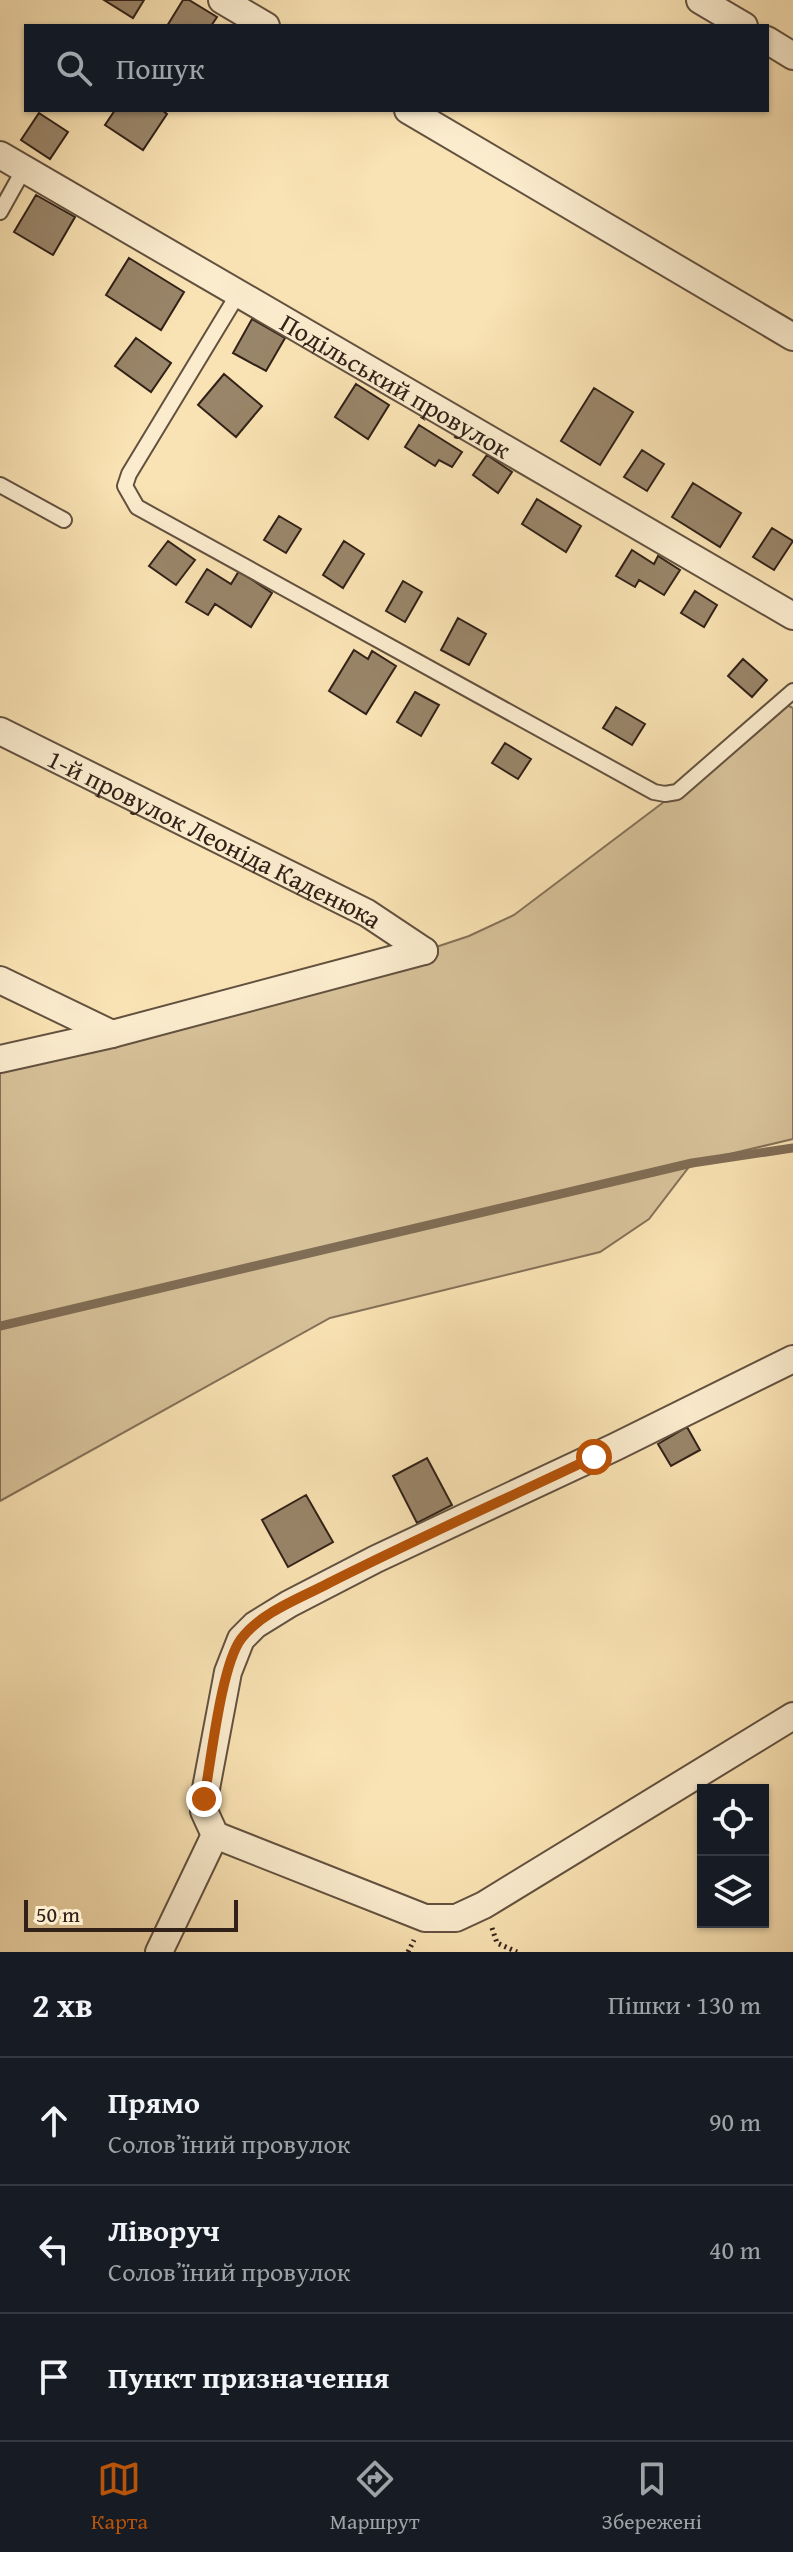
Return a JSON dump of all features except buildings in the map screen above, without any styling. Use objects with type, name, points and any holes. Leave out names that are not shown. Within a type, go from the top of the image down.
[{"type":"street","points":[[222,0],[263,24]]},
{"type":"street","points":[[700,0],[741,24]]},
{"type":"street","points":[[769,41],[793,56]]},
{"type":"street","points":[[411,112],[793,337]]},
{"type":"street","name":"Подільський провулок","points":[[0,155],[793,616]]},
{"type":"street","name":"1-й провулок Леоніда Каденюка","points":[[0,731],[367,913],[424,951],[112,1034]]},
{"type":"street","points":[[0,980],[112,1034]]},
{"type":"street","points":[[0,1059],[112,1034]]},
{"type":"street","points":[[793,1359],[376,1559],[255,1625],[241,1639],[228,1672],[204,1811],[215,1835],[425,1918],[456,1918],[484,1905],[793,1716]]},
{"type":"street","points":[[159,1952],[215,1835]]},
{"type":"lane","points":[[0,212],[24,169]]},
{"type":"lane","points":[[238,294],[129,474],[125,486],[137,507],[654,792],[677,792],[793,691]]},
{"type":"lane","points":[[0,485],[64,520]]},
{"type":"shaded area","points":[[781,702],[793,708],[793,1139],[692,1163],[649,1219],[600,1252],[330,1318],[0,1501],[0,1057],[424,951],[469,936],[514,915],[677,792]]},
{"type":"waterway","points":[[0,1326],[692,1163],[793,1148]]},
{"type":"route","points":[[204,1799],[231,1660],[241,1639],[255,1625],[376,1559],[594,1457]]}]
